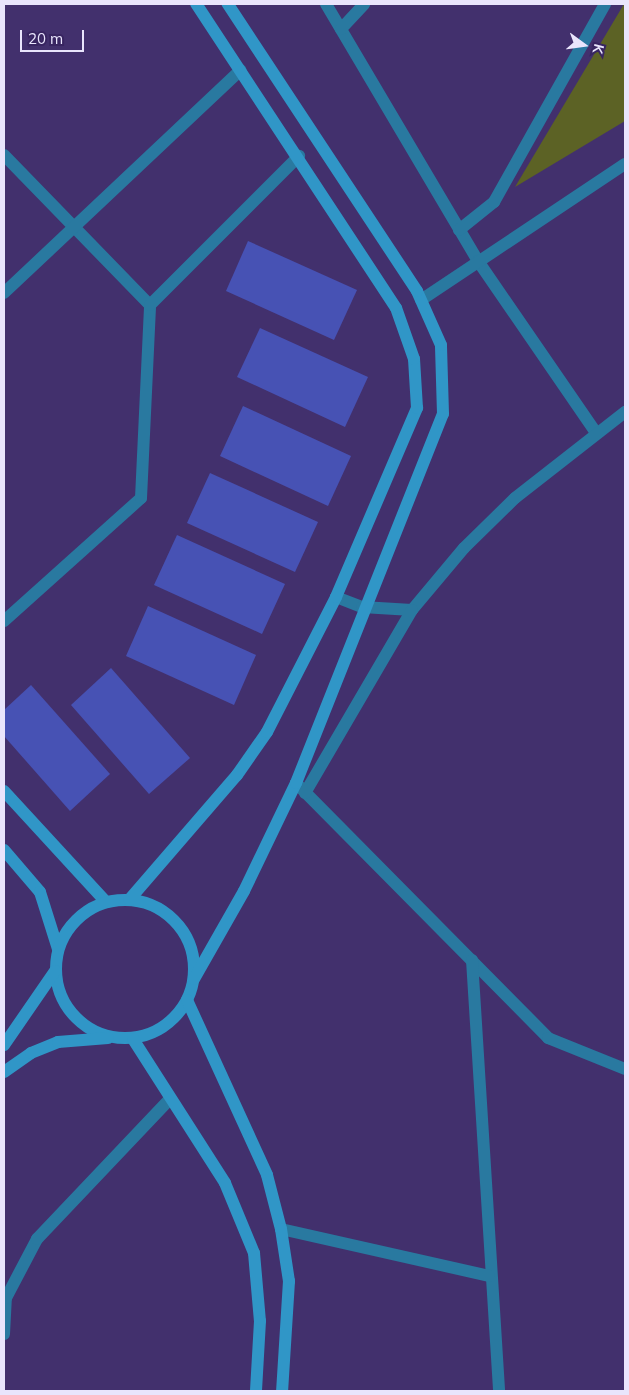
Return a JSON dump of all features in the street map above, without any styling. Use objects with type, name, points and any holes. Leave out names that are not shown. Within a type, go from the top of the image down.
[{"type":"main road","points":[[129,900],[262,739],[336,597],[417,408],[414,359],[396,308],[299,156],[196,4]]},
{"type":"main road","points":[[4,1072],[31,1053],[58,1042],[110,1038],[133,1039],[161,1028],[187,1000],[194,979],[244,892],[296,783],[362,607],[443,414],[440,345],[420,300],[228,4]]},
{"type":"main road","points":[[4,791],[106,902]]},
{"type":"main road","points":[[4,850],[40,892],[58,949]]},
{"type":"main road","points":[[110,1038],[89,1029],[71,1014],[60,994],[55,972],[58,949],[69,928],[85,912],[106,902],[129,900],[151,904],[171,916],[191,948],[194,979]]},
{"type":"main road","points":[[4,1045],[55,972]]},
{"type":"main road","points":[[187,1000],[266,1175],[281,1229],[288,1281],[282,1391]]},
{"type":"main road","points":[[133,1039],[226,1183],[254,1253],[260,1320],[256,1391]]},
{"type":"street","points":[[326,4],[478,261],[596,433]]},
{"type":"street","points":[[341,28],[364,4]]},
{"type":"street","points":[[460,230],[494,202],[605,4]]},
{"type":"street","points":[[4,293],[240,70]]},
{"type":"street","points":[[4,155],[150,305]]},
{"type":"street","points":[[4,621],[141,498],[150,305],[299,156]]},
{"type":"street","points":[[420,300],[625,164]]},
{"type":"street","points":[[305,793],[412,610],[464,548],[515,498],[625,412]]},
{"type":"street","points":[[336,597],[362,607],[412,610]]},
{"type":"street","points":[[296,783],[548,1038],[625,1069]]},
{"type":"street","points":[[472,960],[490,1276],[500,1391]]},
{"type":"street","points":[[4,1334],[6,1298],[37,1239],[170,1099]]},
{"type":"street","points":[[281,1229],[490,1276]]},
{"type":"green space","points":[[624,4],[625,121],[515,187]]},
{"type":"building","points":[[248,241],[357,290],[334,340],[226,291]]},
{"type":"building","points":[[260,328],[368,377],[345,427],[237,377]]},
{"type":"building","points":[[243,406],[351,456],[328,506],[220,456]]},
{"type":"building","points":[[210,473],[318,522],[295,572],[187,523]]},
{"type":"building","points":[[177,535],[285,584],[262,634],[154,585]]},
{"type":"building","points":[[148,606],[256,655],[234,705],[126,656]]},
{"type":"building","points":[[111,668],[190,758],[149,794],[71,705]]},
{"type":"building","points":[[31,685],[110,774],[70,811],[4,736],[4,710]]}]
